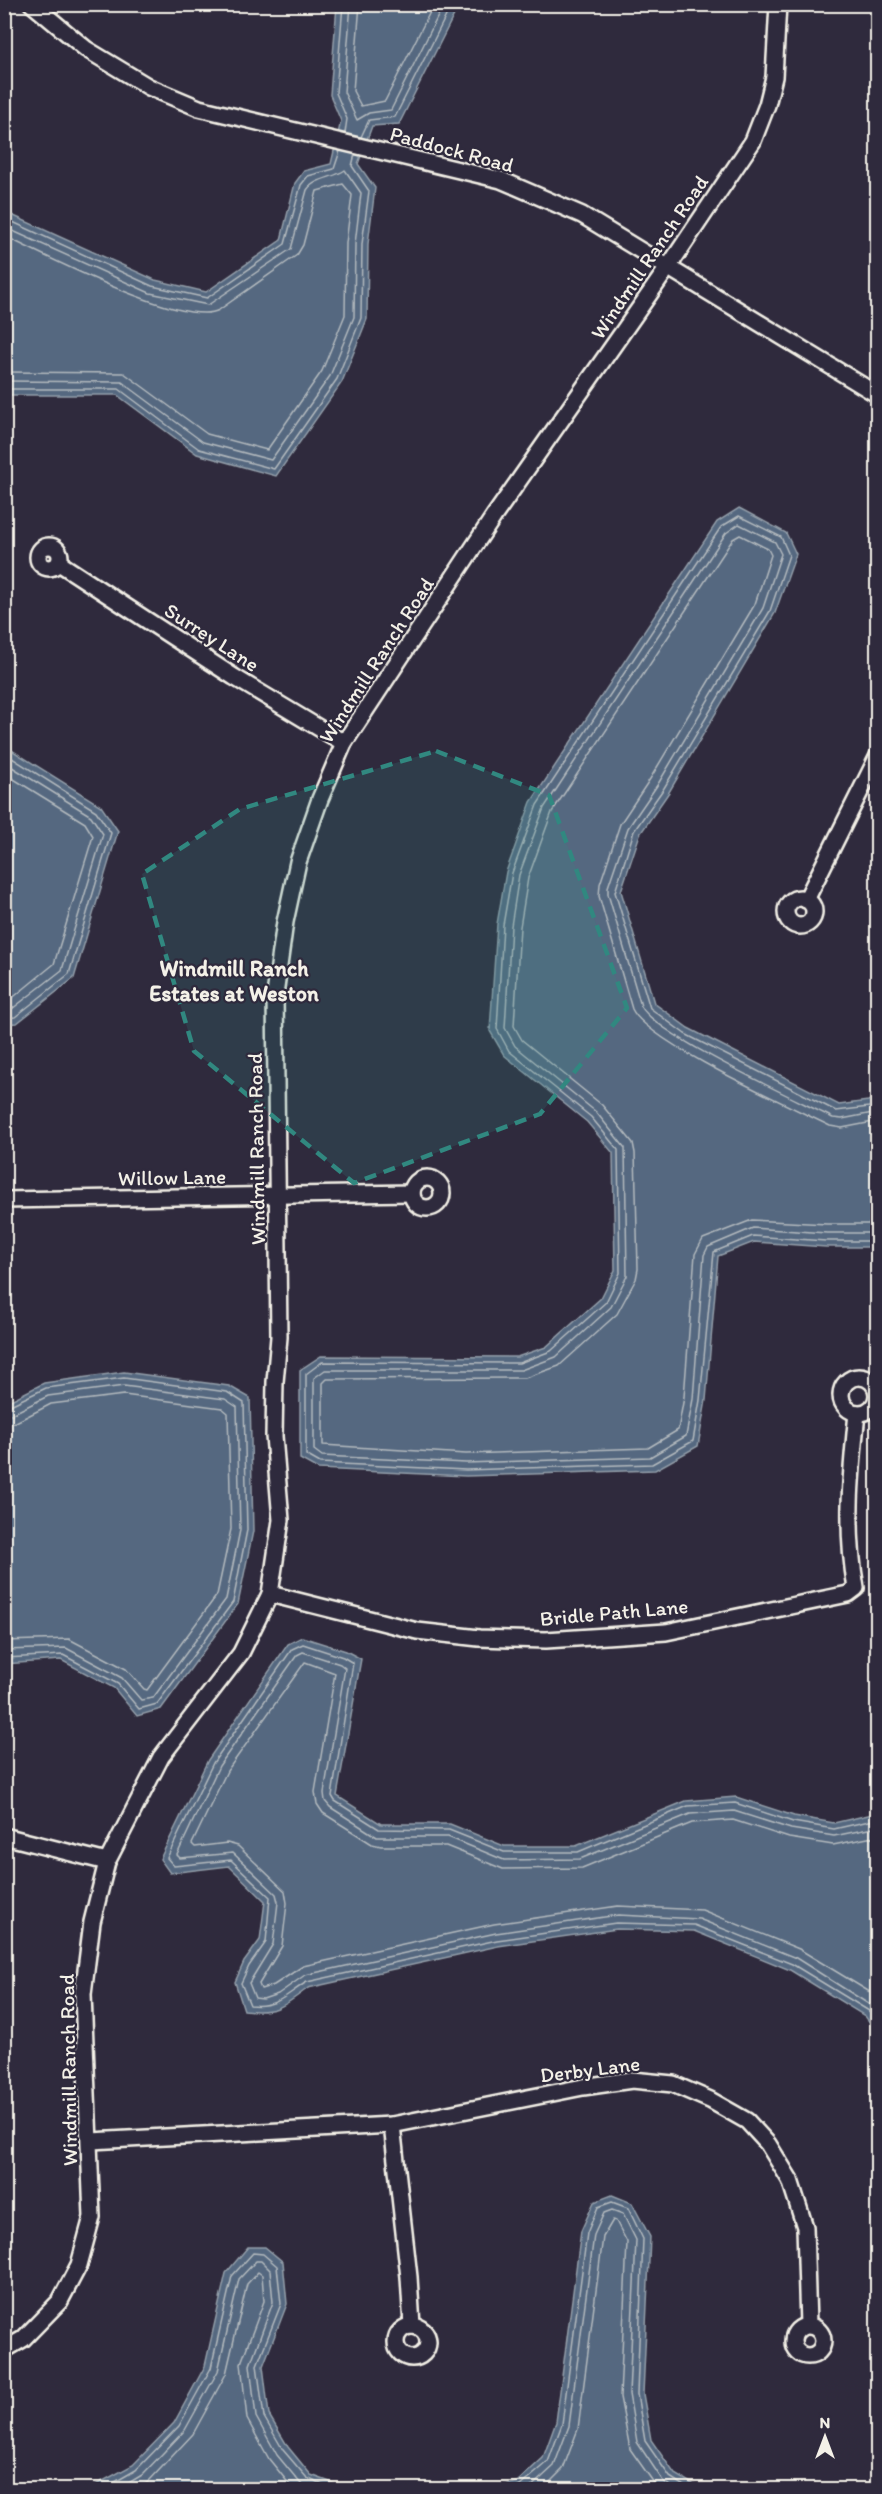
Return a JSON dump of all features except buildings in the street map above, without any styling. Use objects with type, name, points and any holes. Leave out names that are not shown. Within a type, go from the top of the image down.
[{"type":"street","name":"Paddock Road","points":[[32,4],[86,49],[149,87],[199,108],[501,180],[582,215],[878,395]]},
{"type":"street","name":"Windmill Ranch Road","points":[[4,2350],[23,2339],[60,2301],[79,2265],[93,2217],[83,1994],[92,1922],[107,1862],[161,1757],[241,1653],[270,1594],[281,1520],[274,1436],[274,1382],[279,1337],[275,995],[285,922],[298,862],[320,799],[344,743],[494,516],[669,266],[753,141],[767,105],[774,77],[778,4]]},
{"type":"street","name":"Surrey Lane","points":[[59,563],[234,677],[344,743]]},
{"type":"street","points":[[806,900],[878,756]]},
{"type":"street","name":"Willow Lane","points":[[4,1200],[412,1193]]},
{"type":"street","name":"Bridle Path Lane","points":[[270,1594],[417,1631],[478,1638],[546,1640],[666,1632],[848,1594],[856,1588],[848,1534],[857,1413]]},
{"type":"street","points":[[4,1836],[107,1862]]},
{"type":"street","name":"Derby Lane","points":[[91,2141],[392,2125],[583,2087],[632,2080],[673,2084],[710,2100],[747,2121],[768,2144],[790,2180],[805,2227],[808,2325]]},
{"type":"street","points":[[392,2125],[409,2277],[412,2326]]},
{"type":"highlighted area","points":[[436,751],[549,795],[627,1008],[540,1114],[354,1183],[194,1051],[142,874],[240,809]]},
{"type":"water","points":[[337,5],[459,5],[399,124],[372,126],[358,164],[375,188],[368,244],[367,319],[342,382],[276,476],[197,454],[117,395],[5,395],[5,212],[155,280],[206,292],[281,240],[295,183],[304,171],[331,164],[341,121],[330,95]]},
{"type":"water","points":[[739,508],[786,533],[796,554],[775,613],[669,792],[640,834],[621,891],[654,1003],[688,1028],[839,1105],[868,1101],[877,1097],[877,1247],[826,1247],[754,1242],[718,1256],[706,1400],[698,1446],[655,1470],[466,1476],[318,1469],[300,1459],[300,1370],[321,1356],[517,1357],[546,1347],[601,1298],[615,1270],[613,1153],[587,1122],[504,1055],[490,1031],[497,924],[506,872],[531,802],[717,522]]},
{"type":"water","points":[[5,746],[101,806],[118,831],[74,978],[17,1023],[4,1024]]},
{"type":"water","points":[[124,1372],[229,1386],[250,1398],[253,1531],[238,1604],[161,1709],[137,1716],[114,1688],[61,1660],[4,1664],[5,1403],[44,1383]]},
{"type":"water","points":[[302,1637],[346,1651],[361,1659],[337,1796],[381,1824],[450,1824],[504,1846],[576,1846],[686,1801],[736,1797],[794,1816],[834,1823],[877,1813],[877,2032],[865,2016],[790,1970],[694,1931],[617,1929],[498,1946],[308,1988],[279,2008],[272,2010],[244,2010],[235,1982],[244,1962],[260,1940],[265,1901],[229,1866],[170,1873],[160,1859],[208,1760],[288,1644]]},
{"type":"water","points":[[612,2195],[632,2203],[650,2237],[643,2394],[651,2440],[674,2473],[701,2489],[490,2489],[517,2482],[543,2458],[556,2422],[581,2231],[594,2202]]},
{"type":"water","points":[[248,2247],[265,2247],[283,2262],[287,2304],[263,2366],[269,2415],[288,2447],[311,2475],[349,2489],[88,2489],[133,2465],[174,2423],[205,2366],[226,2273]]},
{"type":"district","name":"Windmill Ranch Estates at Weston","points":[[234,980]]}]
